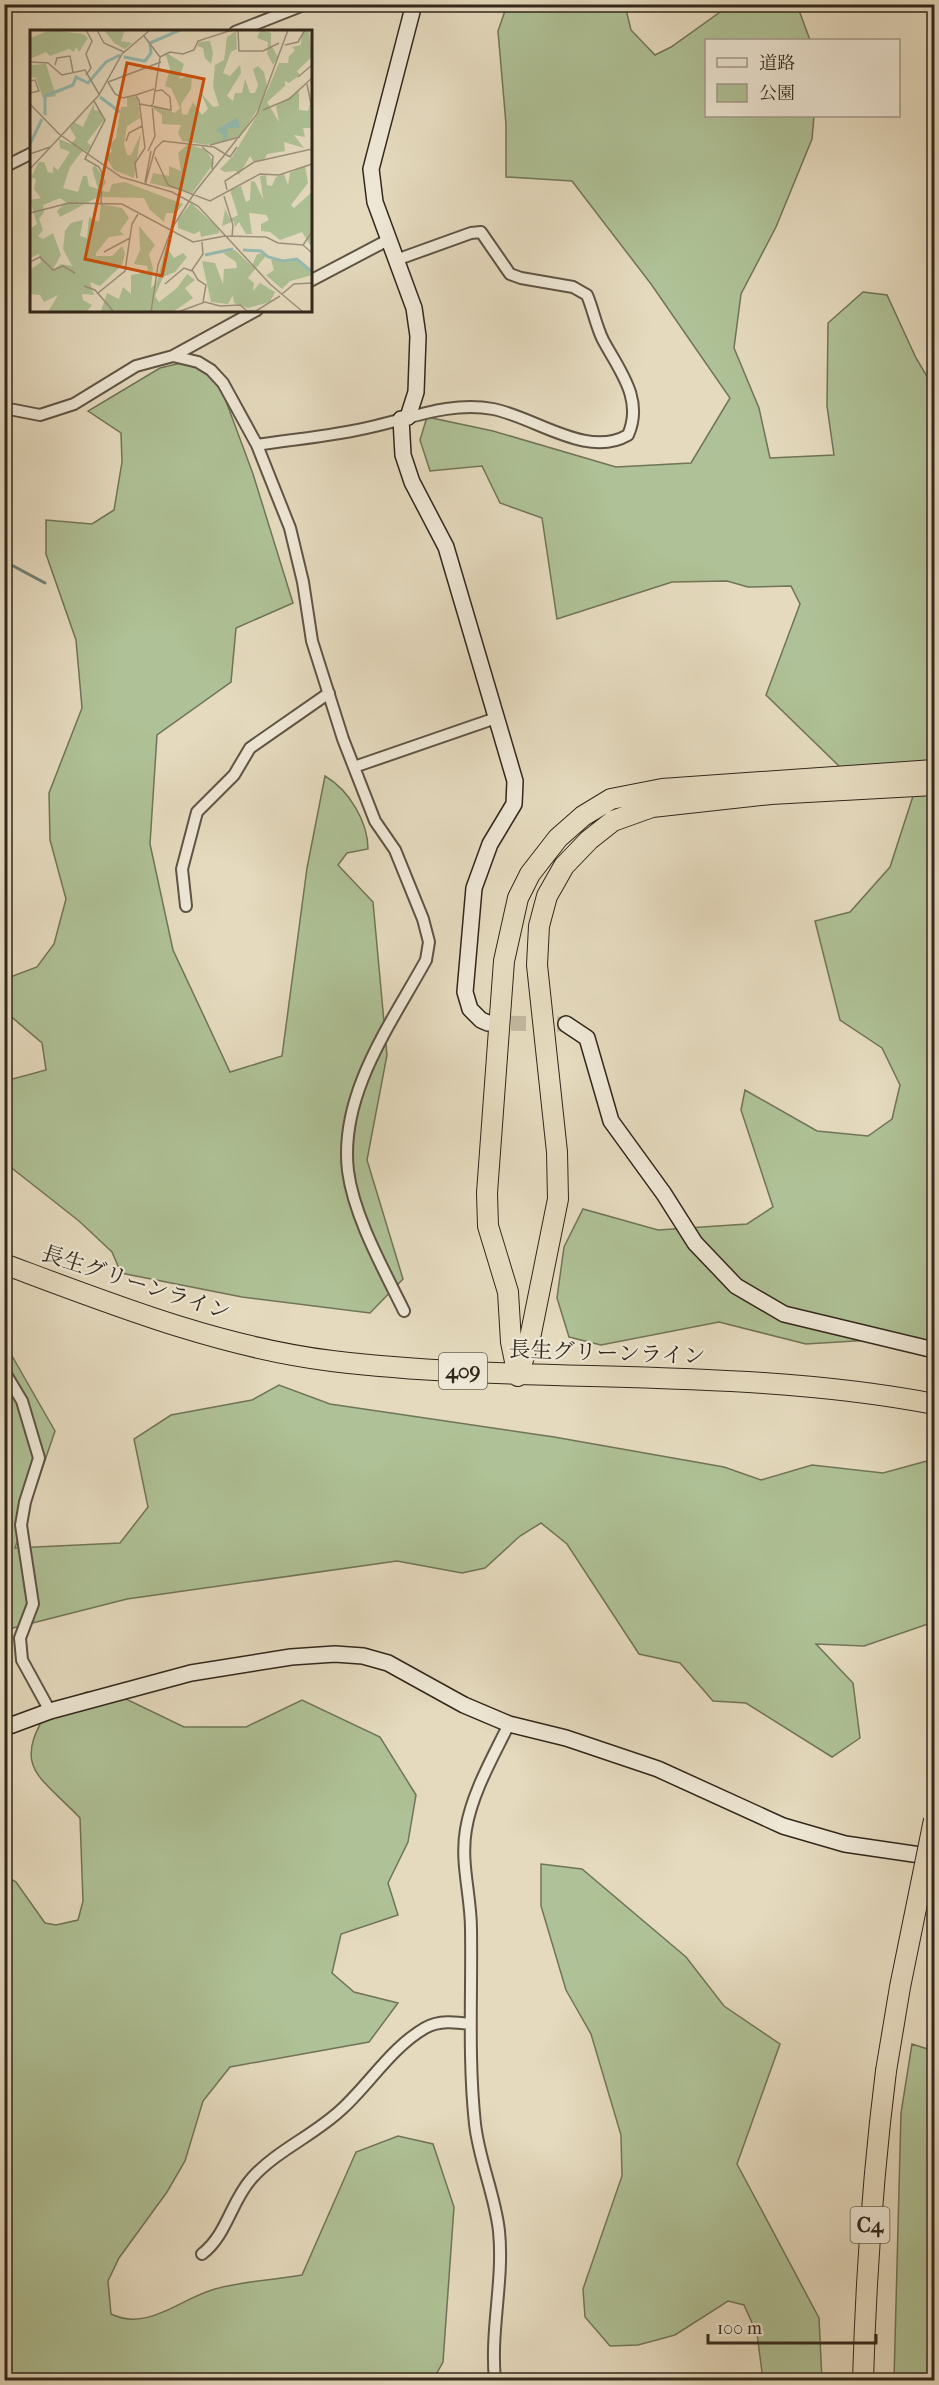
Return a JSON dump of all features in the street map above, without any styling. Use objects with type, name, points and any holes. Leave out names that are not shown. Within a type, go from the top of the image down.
[{"type":"highway","points":[[518,1376],[511,1342],[508,1292],[488,1226],[487,1193],[504,961],[518,898],[530,874],[558,838],[583,816],[611,799],[662,789],[706,785],[934,770]]},
{"type":"highway","points":[[518,1376],[530,1338],[558,1199],[557,1152],[537,965],[539,926],[547,896],[564,866],[589,840],[613,821],[652,807],[771,794],[934,785]]},
{"type":"highway","name":"長生グリーンライン","points":[[4,1264],[147,1317],[216,1337],[331,1360],[518,1376],[773,1382],[934,1404]]},
{"type":"highway","name":"C4","points":[[863,2380],[866,2272],[874,2167],[885,2071],[934,1820]]},
{"type":"street","points":[[240,30],[306,4]]},
{"type":"street","points":[[414,4],[371,169],[373,193],[414,308],[418,336],[416,392],[405,418],[403,455],[412,482],[446,547],[496,718],[512,762],[515,781],[514,804],[490,844],[474,888],[465,992],[470,1009],[481,1020],[488,1023]]},
{"type":"street","points":[[4,167],[30,154]]},
{"type":"street","points":[[257,445],[370,428],[405,418],[469,407],[492,409],[542,424],[568,438],[603,444],[617,442],[628,435],[634,412],[630,389],[602,337],[587,295],[573,287],[510,274],[481,232],[471,233],[396,260]]},
{"type":"street","points":[[312,281],[388,240]]},
{"type":"street","points":[[4,408],[40,415],[74,404],[136,366],[173,356],[252,312]]},
{"type":"street","points":[[173,356],[198,362],[211,370],[234,400],[257,445],[290,528],[303,582],[312,641],[354,767],[375,821],[395,850],[423,918],[429,942],[426,960],[365,1074],[357,1094],[346,1146],[348,1173],[356,1201],[404,1311]]},
{"type":"street","points":[[186,906],[182,869],[197,812],[234,775],[250,748],[329,693]]},
{"type":"street","points":[[354,767],[496,718]]},
{"type":"street","points":[[566,1024],[587,1038],[611,1121],[664,1194],[695,1243],[736,1286],[784,1314],[934,1350]]},
{"type":"street","points":[[4,1371],[22,1401],[39,1458],[25,1502],[21,1525],[33,1604],[20,1638],[22,1660],[50,1711]]},
{"type":"street","points":[[4,1728],[50,1711],[191,1673],[291,1657],[335,1654],[363,1656],[388,1664],[464,1705],[508,1724],[566,1738],[658,1769],[783,1826],[845,1844],[934,1857]]},
{"type":"street","points":[[495,2380],[492,2349],[500,2259],[499,2230],[475,2126],[470,2024],[471,1926],[463,1860],[466,1828],[482,1780],[508,1724]]},
{"type":"street","points":[[202,2254],[221,2233],[229,2212],[250,2180],[264,2166],[342,2109],[391,2056],[425,2028],[450,2022],[470,2024]]},
{"type":"green space","points":[[507,5],[625,5],[631,30],[655,55],[671,47],[730,5],[797,5],[810,39],[705,39],[705,117],[814,117],[812,139],[776,227],[741,294],[734,348],[759,408],[770,458],[834,455],[827,406],[828,323],[863,292],[887,295],[916,358],[934,388],[934,767],[840,767],[766,695],[800,604],[791,586],[748,587],[727,581],[672,582],[557,619],[542,518],[500,503],[482,466],[430,471],[420,440],[427,417],[493,431],[616,467],[691,463],[730,398],[651,284],[572,181],[506,177],[506,124],[498,31]]},
{"type":"green space","points":[[197,359],[223,393],[253,474],[293,603],[236,628],[231,682],[157,735],[150,844],[173,950],[230,1072],[282,1056],[307,868],[325,776],[349,798],[361,818],[368,849],[347,853],[338,865],[373,902],[387,1055],[367,1160],[403,1279],[370,1313],[242,1297],[121,1273],[112,1252],[79,1221],[13,1169],[5,1157],[5,1081],[46,1070],[42,1043],[8,1014],[5,979],[37,967],[54,944],[66,899],[50,840],[49,793],[82,708],[76,640],[46,554],[46,520],[92,524],[114,510],[122,462],[121,433],[88,411],[160,368]]},
{"type":"green space","points":[[934,792],[934,1344],[904,1338],[806,1344],[719,1322],[601,1345],[569,1337],[557,1298],[564,1247],[583,1209],[658,1230],[747,1224],[773,1207],[741,1110],[745,1090],[817,1131],[868,1136],[892,1119],[900,1085],[882,1048],[840,1020],[815,921],[850,912],[890,867],[914,793]]},
{"type":"green space","points":[[4,1342],[55,1431],[15,1548],[120,1543],[148,1507],[134,1439],[171,1415],[252,1400],[279,1385],[330,1404],[554,1437],[724,1467],[761,1480],[812,1465],[883,1473],[934,1459],[934,1622],[864,1646],[816,1644],[853,1683],[860,1738],[832,1757],[746,1703],[713,1701],[680,1663],[639,1654],[567,1544],[541,1523],[520,1536],[485,1568],[462,1573],[397,1561],[127,1599],[5,1630]]},
{"type":"green space","points":[[87,1692],[126,1699],[184,1727],[246,1727],[302,1700],[380,1737],[416,1795],[408,1842],[388,1883],[398,1915],[341,1934],[332,1973],[354,1992],[398,2003],[369,2042],[230,2067],[203,2101],[185,2161],[167,2192],[119,2258],[108,2281],[111,2314],[138,2319],[164,2312],[202,2293],[226,2286],[302,2275],[356,2152],[398,2136],[433,2144],[454,2207],[443,2362],[433,2380],[5,2380],[5,1875],[16,1882],[45,1923],[56,1925],[78,1920],[83,1901],[80,1818],[42,1780],[31,1757],[32,1744],[38,1727],[50,1707]]},
{"type":"green space","points":[[541,1864],[582,1869],[686,1957],[724,2006],[780,2044],[737,2164],[819,2318],[822,2380],[757,2380],[762,2372],[757,2334],[744,2305],[728,2301],[675,2335],[638,2345],[610,2346],[585,2317],[583,2289],[622,2176],[621,2135],[591,2034],[566,1990],[541,1906]]},
{"type":"green space","points":[[912,2044],[934,2051],[934,2380],[894,2380],[901,2113]]},
{"type":"waterway","points":[[4,561],[45,583]]},
{"type":"tunnel","points":[[488,1023],[566,1024]]}]
